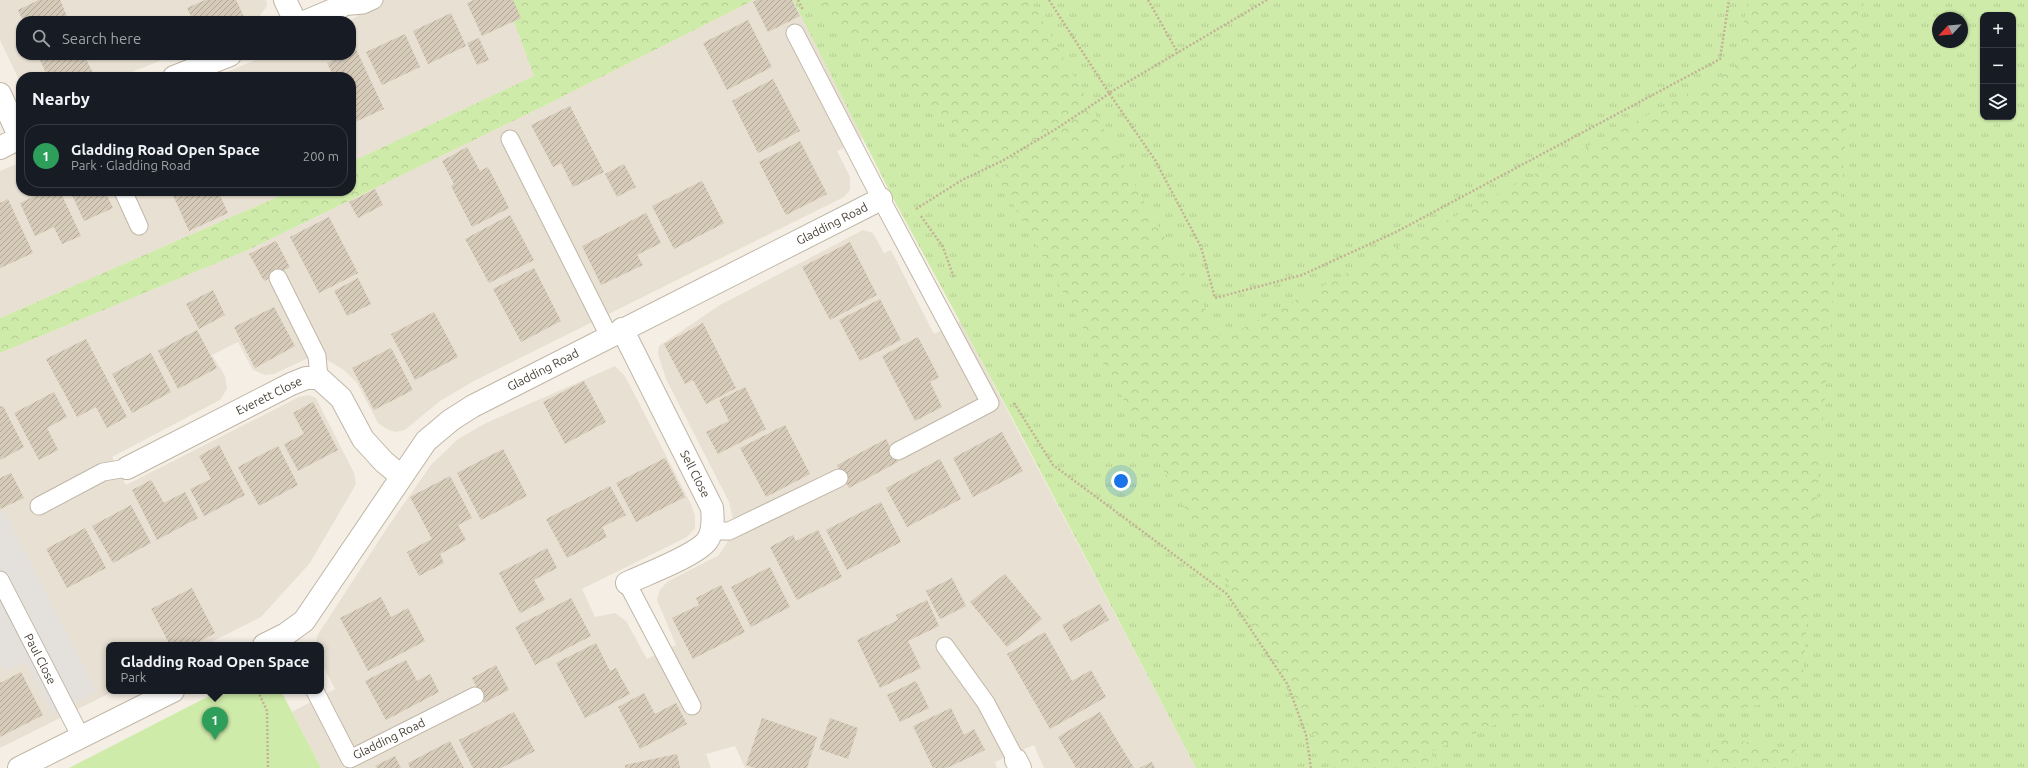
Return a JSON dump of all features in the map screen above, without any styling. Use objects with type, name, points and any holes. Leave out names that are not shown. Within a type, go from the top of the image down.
[{"type":"street","points":[[285,0],[293,16]]},
{"type":"street","points":[[319,16],[340,7]]},
{"type":"street","points":[[187,72],[217,60]]},
{"type":"street","points":[[0,94],[16,128]]},
{"type":"street","points":[[0,148],[16,140]]},
{"type":"street","name":"Gladding Road","points":[[288,640],[304,621],[426,441],[451,420],[473,406],[615,333],[881,199]]},
{"type":"street","name":"Sell Close","points":[[615,333],[712,508],[714,520],[708,540],[698,549],[627,583]]},
{"type":"street","name":"Everett Close","points":[[127,468],[291,384],[306,378],[319,378],[341,398],[367,443],[384,462],[401,476]]},
{"type":"street","points":[[19,768],[166,694]]},
{"type":"lane","points":[[340,7],[363,5],[374,0]]},
{"type":"lane","points":[[795,33],[881,199],[990,403],[898,452]]},
{"type":"lane","points":[[510,138],[615,333]]},
{"type":"lane","points":[[125,196],[139,226]]},
{"type":"lane","points":[[278,278],[317,356],[319,378]]},
{"type":"lane","points":[[39,506],[103,472],[127,468]]},
{"type":"lane","points":[[711,531],[729,531],[839,478]]},
{"type":"lane","name":"Paul Close","points":[[0,580],[81,737]]},
{"type":"lane","points":[[627,583],[692,706]]},
{"type":"lane","points":[[945,646],[986,703],[1018,764]]},
{"type":"lane","name":"Gladding Road","points":[[317,694],[350,759],[475,696]]},
{"type":"path","points":[[1049,0],[1109,93],[1155,160],[1201,247],[1215,298],[1302,275],[1396,232],[1720,59],[1729,0]]},
{"type":"path","points":[[1148,0],[1178,52]]},
{"type":"path","points":[[916,210],[962,180],[1002,161],[1056,129],[1109,93],[1267,0]]},
{"type":"path","points":[[881,199],[898,197],[916,210],[943,247],[955,283]]},
{"type":"path","points":[[1012,401],[1053,465],[1227,594],[1288,685],[1306,735],[1311,768]]},
{"type":"path","points":[[259,694],[267,711],[268,768]]},
{"type":"shaded area","points":[[0,0],[266,0],[267,6],[260,16],[16,16],[16,60],[162,60],[132,72],[16,72],[16,74],[0,40]]},
{"type":"shaded area","points":[[351,0],[506,0],[534,76],[356,160],[356,72],[227,72],[255,60],[356,60],[356,17],[358,16]]},
{"type":"shaded area","points":[[754,0],[793,0],[863,138],[837,151],[850,177],[850,190],[844,197],[474,381],[440,401],[405,430],[395,432],[378,423],[357,383],[345,371],[326,359],[306,359],[274,374],[265,375],[253,370],[238,342],[212,355],[225,376],[227,389],[220,400],[112,457],[126,485],[299,397],[309,395],[316,398],[354,473],[356,484],[310,563],[261,617],[211,642],[106,642],[106,694],[108,694],[0,748],[0,353],[248,250],[546,105]]},
{"type":"shaded area","points":[[16,164],[16,196],[280,196],[0,318],[0,171]]},
{"type":"shaded area","points":[[863,230],[873,233],[884,253],[891,250],[934,334],[960,321],[1196,768],[1044,768],[1034,745],[995,762],[997,768],[745,768],[735,746],[706,754],[711,768],[321,768],[292,712],[335,689],[324,668],[324,642],[316,642],[317,636],[389,525],[431,465],[458,439],[486,423],[615,366],[625,376],[691,504],[695,516],[695,528],[687,537],[582,589],[595,617],[615,613],[626,621],[647,659],[676,645],[657,600],[660,590],[667,582],[719,555],[729,539],[733,519],[729,502],[666,379],[658,354],[659,346],[720,305]]},
{"type":"shaded area","points":[[4,511],[97,692],[53,714],[26,662],[4,672],[0,665],[0,513]]},
{"type":"green space","points":[[506,0],[754,0],[546,105],[248,250],[0,353],[0,318],[280,196],[356,196],[356,160],[534,76]]},
{"type":"green space","points":[[793,0],[2028,0],[2028,768],[1196,768],[1013,419],[893,198]]},
{"type":"green space","points":[[803,0],[1031,0],[1222,339],[1735,69],[1748,0],[1864,0],[1848,107],[1801,698],[1677,719],[1580,689],[1430,752],[1440,768],[1332,768],[992,167]]},
{"type":"green space","points":[[213,694],[283,694],[321,768],[69,768]]},
{"type":"green space","points":[[1713,737],[1795,749],[1797,768],[1705,768]]},
{"type":"building","points":[[39,0],[60,0],[67,16],[21,16],[18,10]]},
{"type":"building","points":[[205,0],[236,0],[244,16],[191,16],[187,8]]},
{"type":"building","points":[[474,0],[513,0],[521,18],[482,36],[467,3]]},
{"type":"building","points":[[757,0],[792,0],[800,16],[768,32],[753,2]]},
{"type":"building","points":[[451,13],[466,46],[428,64],[413,31]]},
{"type":"building","points":[[748,20],[772,67],[727,90],[703,43]]},
{"type":"building","points":[[405,34],[420,67],[382,85],[366,52]]},
{"type":"building","points":[[479,38],[489,60],[477,65],[467,43]]},
{"type":"building","points":[[356,49],[384,109],[356,122],[356,72],[332,72],[327,63],[333,60],[356,60]]},
{"type":"building","points":[[40,60],[86,60],[92,72],[46,72]]},
{"type":"building","points":[[773,79],[800,131],[758,153],[732,101]]},
{"type":"building","points":[[570,106],[604,172],[573,187],[561,163],[553,167],[531,125]]},
{"type":"building","points":[[800,141],[827,194],[786,215],[759,162]]},
{"type":"building","points":[[467,147],[480,171],[488,167],[509,208],[472,227],[451,186],[454,184],[442,161]]},
{"type":"building","points":[[624,164],[636,187],[617,197],[605,174]]},
{"type":"building","points":[[702,181],[724,223],[674,249],[652,206]]},
{"type":"building","points":[[375,189],[383,205],[358,218],[349,202]]},
{"type":"building","points":[[35,196],[62,196],[81,236],[62,244],[54,227],[35,236],[20,203]]},
{"type":"building","points":[[72,196],[107,196],[113,208],[84,221]]},
{"type":"building","points":[[173,196],[220,196],[228,213],[189,231]]},
{"type":"building","points":[[8,199],[33,253],[0,268],[0,203]]},
{"type":"building","points":[[646,213],[661,243],[637,255],[643,265],[601,285],[582,246]]},
{"type":"building","points":[[510,215],[534,260],[489,283],[465,239]]},
{"type":"building","points":[[329,217],[358,273],[319,293],[290,237]]},
{"type":"building","points":[[276,241],[290,267],[264,281],[249,254]]},
{"type":"building","points":[[850,242],[877,295],[830,320],[802,267]]},
{"type":"building","points":[[534,268],[561,321],[521,342],[493,289]]},
{"type":"building","points":[[358,278],[371,304],[347,316],[334,291]]},
{"type":"building","points":[[213,290],[225,315],[199,329],[186,304]]},
{"type":"building","points":[[880,299],[901,340],[860,361],[839,320]]},
{"type":"building","points":[[274,307],[295,346],[255,368],[234,327]]},
{"type":"building","points":[[434,312],[458,357],[415,380],[391,334]]},
{"type":"building","points":[[703,323],[736,388],[706,404],[693,380],[685,384],[664,344]]},
{"type":"building","points":[[197,330],[217,368],[178,389],[158,351]]},
{"type":"building","points":[[918,337],[939,377],[930,382],[942,407],[915,421],[882,356]]},
{"type":"building","points":[[86,339],[127,417],[107,428],[96,407],[77,417],[46,359]]},
{"type":"building","points":[[391,348],[413,390],[374,410],[352,368]]},
{"type":"building","points":[[151,353],[171,392],[132,413],[112,374]]},
{"type":"building","points":[[584,381],[606,422],[565,444],[543,402]]},
{"type":"building","points":[[745,387],[766,429],[718,454],[706,432],[729,421],[719,400]]},
{"type":"building","points":[[54,392],[67,417],[47,428],[58,450],[39,460],[14,413]]},
{"type":"building","points":[[313,402],[338,450],[298,471],[284,444],[304,434],[293,413]]},
{"type":"building","points":[[3,406],[24,447],[0,460],[0,407]]},
{"type":"building","points":[[785,425],[810,474],[766,497],[740,448]]},
{"type":"building","points":[[1002,432],[1023,471],[973,497],[953,458]]},
{"type":"building","points":[[886,439],[898,462],[849,488],[837,465]]},
{"type":"building","points":[[219,445],[245,495],[204,516],[190,489],[211,479],[199,456]]},
{"type":"building","points":[[278,446],[298,485],[259,506],[238,467]]},
{"type":"building","points":[[503,449],[527,496],[481,520],[457,473]]},
{"type":"building","points":[[665,458],[685,497],[636,522],[616,483]]},
{"type":"building","points":[[940,459],[961,499],[907,527],[886,488]]},
{"type":"building","points":[[11,473],[24,498],[0,509],[0,478]]},
{"type":"building","points":[[450,476],[472,518],[458,525],[466,540],[440,554],[444,563],[419,576],[407,552],[432,539],[410,497]]},
{"type":"building","points":[[151,480],[164,503],[185,492],[198,518],[157,540],[132,490]]},
{"type":"building","points":[[610,486],[626,515],[602,527],[607,537],[567,558],[546,519]]},
{"type":"building","points":[[881,502],[901,542],[847,570],[826,530]]},
{"type":"building","points":[[131,505],[151,543],[113,563],[92,526]]},
{"type":"building","points":[[85,528],[106,568],[67,588],[46,549]]},
{"type":"building","points":[[818,530],[842,577],[797,600],[770,547],[793,535],[796,541]]},
{"type":"building","points":[[547,548],[557,568],[534,580],[545,600],[520,613],[499,573]]},
{"type":"building","points":[[770,567],[790,607],[751,627],[731,587]]},
{"type":"building","points":[[1005,574],[1042,619],[1007,647],[970,602]]},
{"type":"building","points":[[952,578],[966,606],[940,619],[926,591]]},
{"type":"building","points":[[721,585],[745,632],[693,659],[672,618],[699,605],[696,598]]},
{"type":"building","points":[[192,588],[215,633],[198,642],[168,642],[151,609]]},
{"type":"building","points":[[381,597],[391,617],[408,608],[425,641],[368,671],[340,618]]},
{"type":"building","points":[[571,598],[591,636],[535,665],[515,627]]},
{"type":"building","points":[[927,600],[939,626],[908,641],[921,668],[880,688],[857,640],[898,620],[896,615]]},
{"type":"building","points":[[1100,604],[1109,620],[1071,642],[1062,625]]},
{"type":"building","points":[[1045,632],[1072,681],[1091,670],[1106,697],[1050,729],[1007,654]]},
{"type":"building","points":[[596,643],[610,671],[616,668],[630,694],[585,718],[556,663]]},
{"type":"building","points":[[406,660],[417,681],[430,674],[439,692],[386,720],[365,681]]},
{"type":"building","points":[[496,665],[509,690],[484,703],[472,678]]},
{"type":"building","points":[[21,672],[43,715],[0,737],[0,683]]},
{"type":"building","points":[[916,681],[929,708],[900,722],[887,695]]},
{"type":"building","points":[[644,693],[655,714],[676,703],[687,724],[640,749],[618,707]]},
{"type":"building","points":[[951,708],[964,735],[974,729],[985,750],[947,768],[933,768],[913,726]]},
{"type":"building","points":[[514,712],[535,751],[501,768],[473,768],[459,740]]},
{"type":"building","points":[[1100,712],[1134,768],[1076,768],[1058,737]]},
{"type":"building","points":[[762,718],[817,737],[807,768],[755,768],[746,765]]},
{"type":"building","points":[[830,718],[858,728],[848,759],[819,749]]},
{"type":"building","points":[[450,741],[464,768],[410,768],[408,763]]},
{"type":"building","points":[[677,754],[680,768],[625,768],[625,765]]},
{"type":"building","points":[[395,756],[401,768],[377,768],[375,766]]},
{"type":"building","points":[[1152,762],[1155,768],[1139,768]]},
{"type":"place","name":"Gladding Road Open Space","points":[[215,740]]}]
